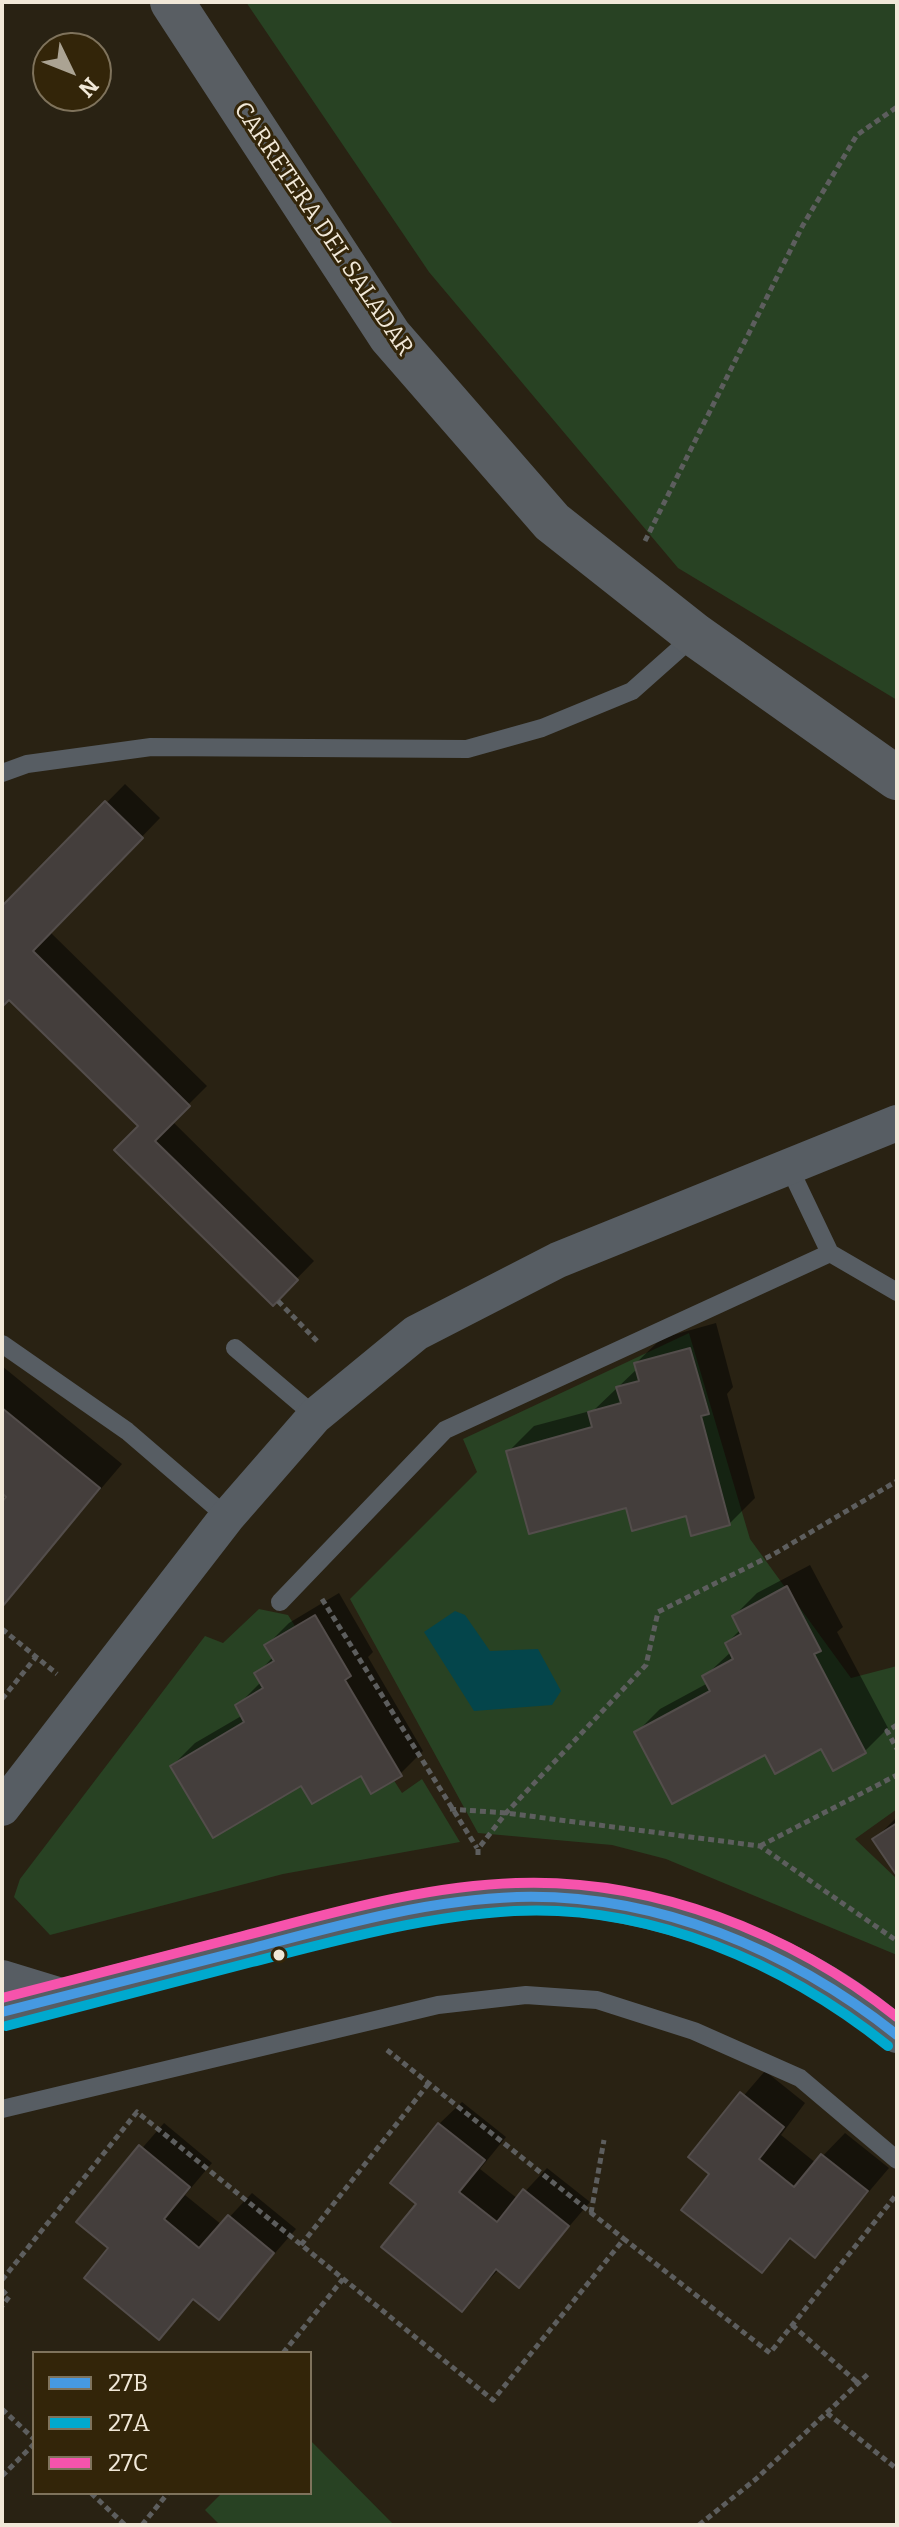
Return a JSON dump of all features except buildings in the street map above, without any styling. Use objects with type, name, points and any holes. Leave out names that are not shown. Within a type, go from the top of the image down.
[{"type":"street","name":"CARRETERA DEL SALADAR","points":[[172,2],[390,336],[552,522],[695,635],[897,778]]},
{"type":"street","points":[[2,1808],[227,1517],[315,1416],[416,1333],[558,1260],[897,1123]]},
{"type":"street","points":[[2,2012],[410,1907],[520,1897],[619,1905],[718,1930],[804,1969],[892,2022]]},
{"type":"street","points":[[2,1978],[62,1996]]},
{"type":"lane","points":[[2,773],[27,764],[151,747],[467,749],[542,728],[632,691],[695,635]]},
{"type":"lane","points":[[789,1167],[830,1253],[897,1292]]},
{"type":"lane","points":[[280,1602],[445,1430],[830,1253]]},
{"type":"lane","points":[[2,1344],[127,1431],[227,1517]]},
{"type":"lane","points":[[235,1348],[315,1416]]},
{"type":"lane","points":[[2,2109],[438,2005],[526,1995],[597,2000],[694,2031],[800,2078],[897,2160]]},
{"type":"path","points":[[625,579],[803,225],[857,135],[897,107]]},
{"type":"path","points":[[278,1301],[317,1341]]},
{"type":"path","points":[[307,1574],[478,1852],[506,1813],[646,1665],[658,1612],[774,1554],[897,1481]]},
{"type":"path","points":[[2,1629],[47,1666]]},
{"type":"path","points":[[2,1699],[36,1657]]},
{"type":"path","points":[[897,1725],[887,1731],[897,1749]]},
{"type":"path","points":[[760,1846],[897,1775]]},
{"type":"path","points":[[450,1809],[506,1813],[760,1846],[897,1941]]},
{"type":"path","points":[[355,2024],[770,2353],[897,2194]]},
{"type":"path","points":[[301,2245],[429,2083]]},
{"type":"path","points":[[2,2280],[137,2112],[493,2400],[624,2239]]},
{"type":"path","points":[[591,2213],[604,2140]]},
{"type":"path","points":[[285,2351],[343,2279]]},
{"type":"path","points":[[2,2290],[9,2297],[2,2306]]},
{"type":"path","points":[[792,2325],[858,2383]]},
{"type":"path","points":[[699,2525],[756,2479],[868,2374]]},
{"type":"path","points":[[2,2409],[32,2439]]},
{"type":"path","points":[[827,2413],[897,2469]]},
{"type":"path","points":[[2,2476],[32,2443]]},
{"type":"path","points":[[93,2495],[125,2525]]},
{"type":"path","points":[[142,2525],[166,2495]]},
{"type":"green space","points":[[246,2],[897,2],[897,700],[678,568],[429,272]]},
{"type":"green space","points":[[689,1333],[750,1539],[851,1678],[897,1666],[897,1809],[855,1839],[897,1879],[897,1955],[666,1859],[612,1845],[478,1833],[350,1599],[477,1472],[463,1439]]},
{"type":"green space","points":[[259,1609],[288,1615],[402,1793],[422,1779],[460,1842],[283,1874],[50,1935],[14,1897],[20,1879],[205,1636],[223,1643]]},
{"type":"green space","points":[[312,2442],[394,2525],[220,2525],[205,2510],[220,2495],[312,2495]]},
{"type":"water","points":[[455,1611],[465,1615],[490,1651],[538,1649],[561,1691],[552,1705],[474,1711],[424,1632]]},
{"type":"transit line","name":"27C","points":[[2,1998],[412,1895],[481,1885],[567,1884],[618,1890],[669,1901],[766,1936],[856,1987],[897,2017]]},
{"type":"transit line","name":"27B","points":[[2,2012],[348,1923],[415,1909],[483,1899],[569,1898],[670,1916],[719,1933],[812,1977],[897,2035]]},
{"type":"transit line","name":"27A","points":[[6,2026],[382,1930],[481,1914],[565,1911],[615,1917],[713,1945],[805,1989],[888,2046]]}]
